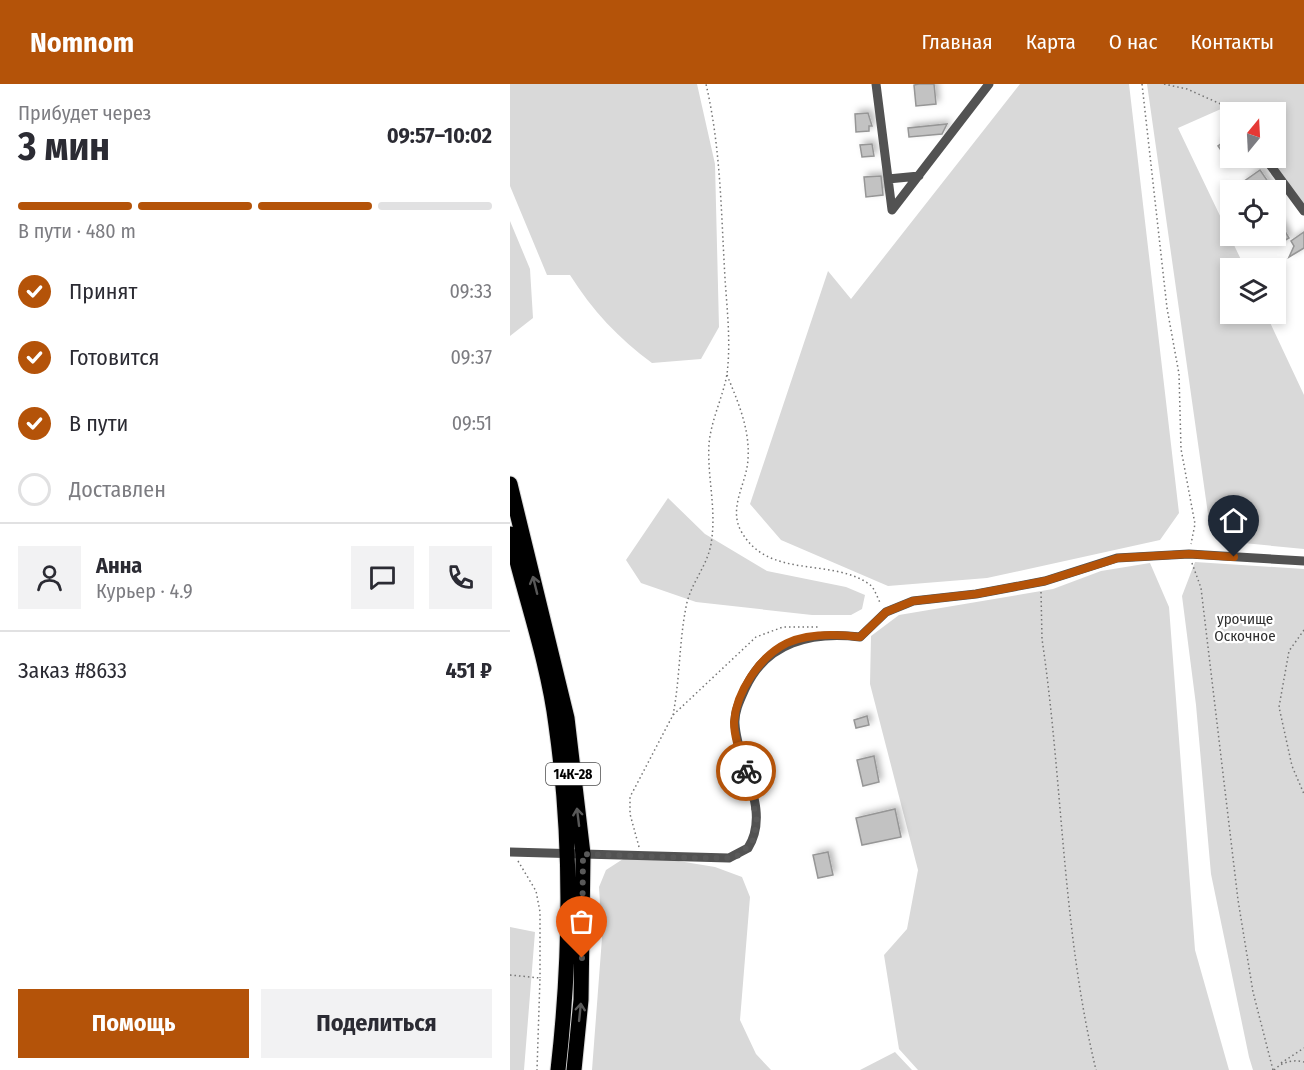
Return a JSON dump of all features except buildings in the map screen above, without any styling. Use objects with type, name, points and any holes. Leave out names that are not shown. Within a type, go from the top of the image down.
[{"type":"main road","name":"14К-28","points":[[510,483],[567,718],[583,854],[581,1000],[574,1070]]},
{"type":"main road","name":"14К-28","points":[[510,534],[556,724],[567,854],[566,1000],[558,1070]]},
{"type":"street","points":[[876,84],[892,210],[989,84]]},
{"type":"street","points":[[1272,168],[1304,211]]},
{"type":"street","points":[[888,179],[919,176]]},
{"type":"street","points":[[511,852],[729,858],[748,848],[756,830],[756,810],[734,723],[738,703],[748,681],[763,661],[786,643],[833,634],[860,637],[886,612],[913,601],[976,594],[1038,582],[1118,558],[1189,554],[1304,561]]},
{"type":"path","points":[[641,856],[630,814],[630,797],[673,715],[690,589],[704,567],[711,545],[714,508],[709,444],[727,374],[729,311],[725,281],[723,197],[719,157],[706,84]]},
{"type":"path","points":[[1142,84],[1167,308],[1179,374],[1181,449],[1196,524],[1189,554],[1201,588],[1242,923],[1253,992],[1274,1070],[1304,1048]]},
{"type":"path","points":[[1164,84],[1187,89],[1220,105]]},
{"type":"path","points":[[727,374],[742,410],[747,433],[746,475],[737,504],[737,521],[741,531],[767,557],[787,564],[850,575],[871,585],[886,612]]},
{"type":"path","points":[[1038,582],[1041,592],[1042,639],[1074,935],[1083,1008],[1096,1070]]},
{"type":"path","points":[[673,715],[756,637],[783,627],[799,625],[821,627]]},
{"type":"path","points":[[1304,630],[1289,651],[1279,707],[1292,766],[1304,794]]},
{"type":"path","points":[[511,852],[536,891],[540,912],[537,1070]]},
{"type":"path","points":[[510,975],[540,978]]},
{"type":"path","points":[[1280,1064],[1297,1060],[1304,1062]]},
{"type":"green space","points":[[510,84],[697,84],[715,164],[719,327],[701,359],[652,363],[607,323],[570,275],[547,275],[510,186]]},
{"type":"green space","points":[[1020,84],[1129,84],[1179,513],[1160,540],[987,578],[888,586],[781,540],[750,504],[828,271],[851,299]]},
{"type":"green space","points":[[1147,84],[1304,84],[1304,207],[1275,168],[1286,168],[1286,102],[1220,102],[1220,109],[1178,128],[1220,216],[1220,246],[1234,246],[1240,258],[1220,258],[1220,324],[1271,324],[1304,395],[1304,549],[1233,542],[1209,521]]},
{"type":"green space","points":[[510,221],[530,269],[533,318],[510,336]]},
{"type":"green space","points":[[668,498],[705,534],[767,571],[846,587],[865,595],[862,609],[851,615],[812,615],[696,602],[641,583],[626,560]]},
{"type":"green space","name":"урочище Оскочное","points":[[1195,562],[1304,569],[1304,1070],[1253,1070],[1249,1057],[1211,874],[1196,705],[1182,596]]},
{"type":"green space","points":[[1150,563],[1169,607],[1195,950],[1229,1070],[918,1070],[899,1049],[884,955],[907,929],[918,870],[870,684],[871,636],[899,615],[1053,589],[1101,571]]},
{"type":"green space","points":[[648,856],[715,867],[742,877],[750,897],[740,1020],[756,1054],[771,1070],[592,1070],[602,938],[599,887],[606,870],[623,859]]},
{"type":"green space","points":[[510,927],[535,932],[524,1070],[510,1070]]},
{"type":"green space","points":[[895,1052],[912,1070],[860,1070]]},
{"type":"way so far","points":[[582,958],[583,854],[698,858],[729,858],[740,855],[753,840],[757,821],[746,771]]},
{"type":"route","points":[[746,771],[734,723],[738,703],[748,681],[763,661],[786,643],[833,634],[860,637],[886,612],[913,601],[976,594],[1045,581],[1118,558],[1189,554],[1234,557]]}]
